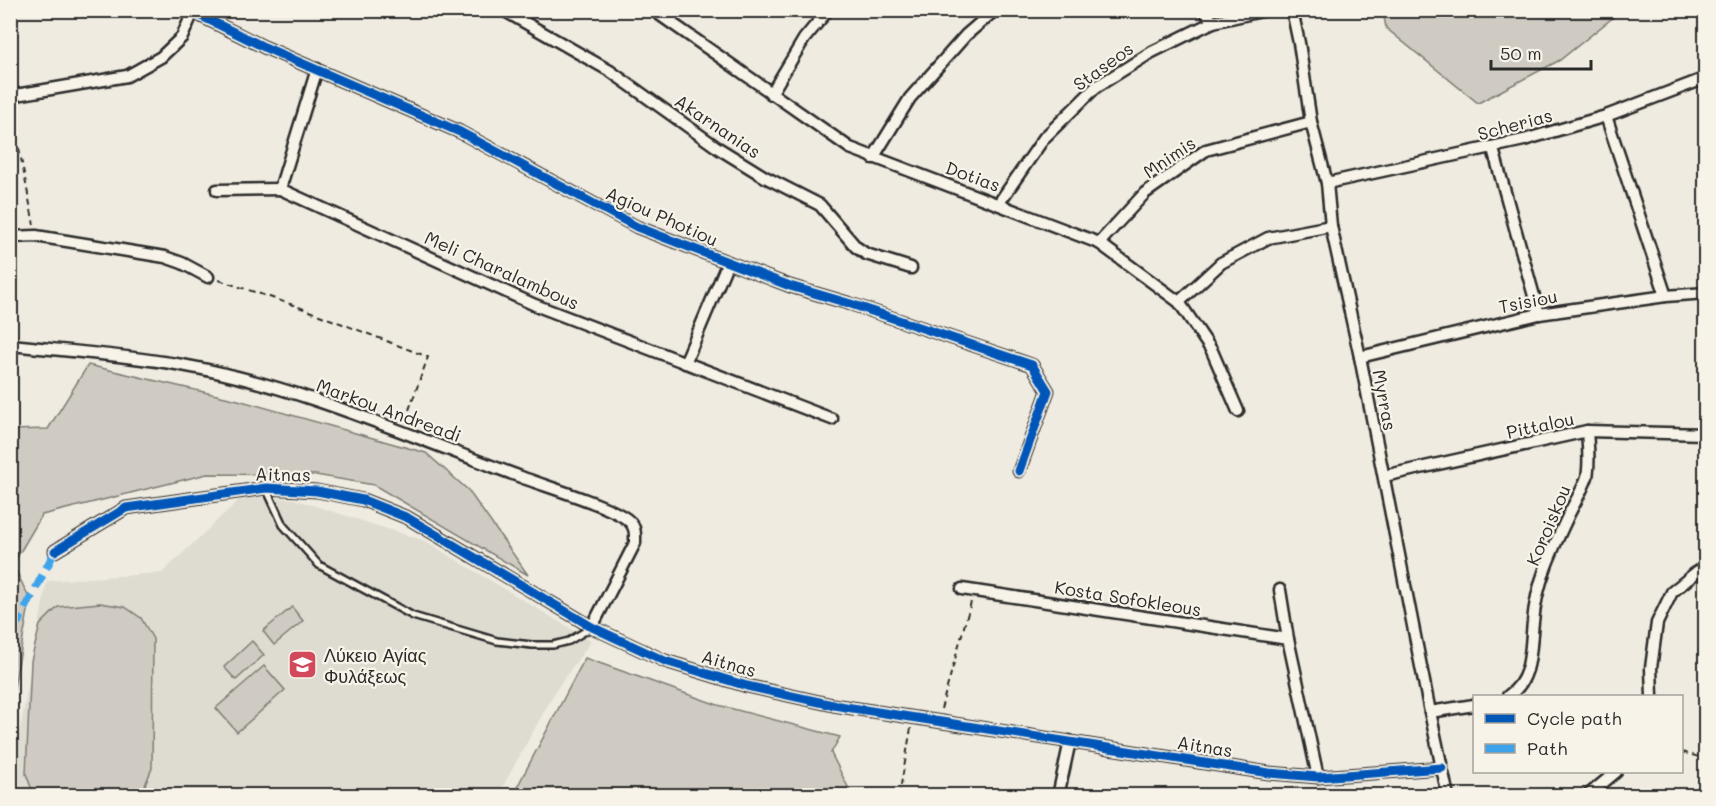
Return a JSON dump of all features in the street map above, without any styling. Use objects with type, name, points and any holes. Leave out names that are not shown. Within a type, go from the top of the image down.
[{"type":"street","name":"Akarnanias","points":[[503,10],[610,71],[718,148],[765,177],[820,206],[856,247],[866,254],[911,268]]},
{"type":"street","name":"Dotias","points":[[653,10],[850,148],[1099,243],[1179,302],[1212,351],[1238,411]]},
{"type":"street","points":[[670,21],[677,10]]},
{"type":"street","points":[[771,94],[804,39],[828,10]]},
{"type":"street","points":[[873,158],[910,98],[966,35],[995,10]]},
{"type":"street","points":[[1204,10],[1213,22]]},
{"type":"street","name":"Staseos","points":[[999,203],[1044,138],[1096,87],[1152,52],[1213,22],[1266,10]]},
{"type":"street","name":"Myrras","points":[[1292,10],[1311,122],[1327,183],[1331,226],[1360,357],[1448,795]]},
{"type":"street","points":[[10,96],[127,76],[161,57],[182,37],[191,11]]},
{"type":"street","name":"Agiou Photiou","points":[[191,11],[264,47],[460,132],[637,227],[790,286],[1032,364],[1048,391],[1019,471]]},
{"type":"street","points":[[217,190],[280,189],[317,69]]},
{"type":"street","name":"Scherias","points":[[1327,183],[1493,148],[1606,116],[1706,78]]},
{"type":"street","points":[[1606,116],[1666,296]]},
{"type":"street","name":"Mnimis","points":[[1099,243],[1144,193],[1206,150],[1311,122]]},
{"type":"street","points":[[1493,148],[1539,314]]},
{"type":"street","name":"Meli Charalambous","points":[[280,189],[535,305],[832,419]]},
{"type":"street","points":[[1179,302],[1221,263],[1268,238],[1331,226]]},
{"type":"street","points":[[10,237],[36,236],[165,257],[182,262],[208,277]]},
{"type":"street","points":[[685,363],[728,262]]},
{"type":"street","name":"Tsisiou","points":[[1360,357],[1539,314],[1666,296],[1706,293]]},
{"type":"street","name":"Markou Andreadi","points":[[10,345],[182,365],[292,392],[401,430],[479,462],[600,506],[630,522],[636,532],[635,543],[592,627]]},
{"type":"street","name":"Pittalou","points":[[1384,476],[1587,431],[1706,434]]},
{"type":"street","name":"Koroiskou","points":[[1510,695],[1516,691],[1529,666],[1534,608],[1549,556],[1586,479],[1589,463],[1587,431]]},
{"type":"street","name":"Aitnas","points":[[55,551],[126,508],[266,488],[317,491],[363,500],[408,518],[592,627],[665,661],[747,686],[833,705],[1269,773],[1318,777],[1442,768]]},
{"type":"street","points":[[1652,695],[1651,668],[1657,624],[1672,592],[1698,571],[1706,571]]},
{"type":"street","name":"Kosta Sofokleous","points":[[962,589],[1288,639]]},
{"type":"street","points":[[1280,590],[1288,639],[1318,777]]},
{"type":"street","points":[[1430,712],[1473,705]]},
{"type":"street","points":[[1058,795],[1070,741]]},
{"type":"street","points":[[1587,795],[1614,773]]},
{"type":"lane","points":[[266,488],[283,525],[319,565],[413,615],[497,641],[532,645],[553,645],[569,640],[592,627]]},
{"type":"path","points":[[10,104],[36,236]]},
{"type":"path","points":[[208,277],[296,306],[428,357],[401,430]]},
{"type":"path","points":[[938,720],[975,591]]},
{"type":"path","points":[[899,795],[913,717]]},
{"type":"path","points":[[1683,752],[1706,759]]},
{"type":"shaded area","points":[[1383,10],[1621,11],[1560,60],[1478,103],[1386,28]]},
{"type":"shaded area","points":[[88,365],[238,400],[426,453],[468,490],[528,575],[374,485],[316,475],[207,474],[42,515],[13,564],[30,600],[11,704],[11,430],[48,429]]},
{"type":"shaded area","name":"Λύκειο Αγίας Φυλάξεως","points":[[243,496],[293,499],[425,541],[591,641],[556,690],[498,795],[11,796],[11,780],[47,581],[162,573]]},
{"type":"shaded area","points":[[100,603],[125,607],[141,618],[153,639],[152,768],[141,795],[34,795],[26,774],[31,661],[40,625],[58,607]]},
{"type":"shaded area","points":[[292,607],[303,621],[274,645],[263,631]]},
{"type":"shaded area","points":[[252,641],[264,655],[236,680],[224,667]]},
{"type":"shaded area","points":[[585,658],[718,705],[840,737],[831,753],[852,795],[513,795]]},
{"type":"shaded area","points":[[264,666],[285,690],[237,732],[216,708]]},
{"type":"marked path","points":[[10,618],[19,621],[55,551]]},
{"type":"cycle path","points":[[189,10],[264,47],[460,132],[637,227],[790,286],[851,304],[1032,365],[1048,391],[1019,471]]},
{"type":"cycle path","points":[[55,551],[126,508],[266,488],[317,491],[363,500],[408,518],[592,627],[665,661],[747,686],[833,705],[1269,773],[1318,777],[1442,768]]},
{"type":"place","name":"Λύκειο Αγίας Φυλάξεως","points":[[303,665]]}]
